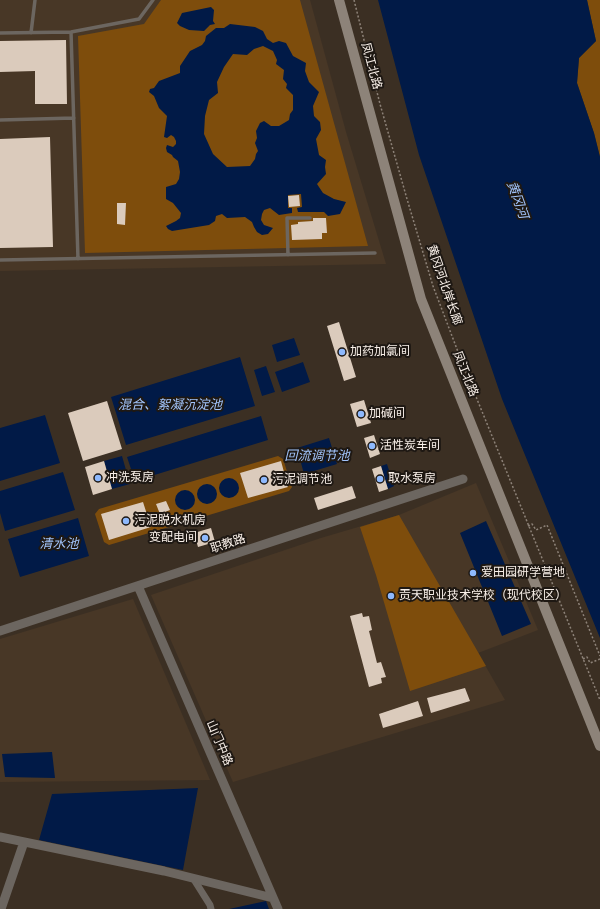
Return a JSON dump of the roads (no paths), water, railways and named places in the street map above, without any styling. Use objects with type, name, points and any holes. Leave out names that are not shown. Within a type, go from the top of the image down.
[{"type":"main road","name":"凤江北路","points":[[339,0],[421,299],[600,746]]},
{"type":"street","name":"职教路","points":[[0,631],[463,479]]},
{"type":"street","name":"山门中路","points":[[138,586],[278,909]]},
{"type":"street","points":[[0,837],[193,878],[273,898]]},
{"type":"street","points":[[1,909],[24,842]]},
{"type":"street","points":[[193,878],[211,909]]},
{"type":"lane","points":[[31,33],[35,0]]},
{"type":"lane","points":[[0,33],[71,32],[139,19],[153,0]]},
{"type":"lane","points":[[71,32],[78,259]]},
{"type":"lane","points":[[0,120],[74,118]]},
{"type":"lane","points":[[288,255],[287,218],[310,218]]},
{"type":"lane","points":[[0,260],[375,253]]},
{"type":"water","name":"黄冈河","points":[[378,0],[587,0],[596,41],[579,58],[577,83],[594,133],[600,157],[600,638],[502,399],[419,155]]},
{"type":"water","points":[[211,7],[214,10],[213,21],[215,24],[210,25],[204,31],[189,30],[177,23],[182,13]]},
{"type":"water","points":[[230,24],[255,27],[263,31],[267,39],[273,43],[279,41],[286,43],[293,56],[306,63],[305,71],[309,82],[319,92],[313,106],[314,116],[320,122],[321,130],[316,139],[319,155],[326,160],[326,174],[317,184],[323,193],[334,199],[346,202],[340,214],[328,216],[324,212],[298,212],[297,208],[302,207],[301,194],[288,195],[288,208],[292,208],[292,213],[279,215],[270,208],[264,210],[261,220],[264,225],[273,228],[268,234],[262,235],[257,232],[252,222],[245,217],[227,218],[222,214],[216,216],[215,221],[209,225],[172,231],[166,226],[180,218],[181,213],[173,203],[166,199],[166,187],[176,184],[179,179],[180,172],[178,161],[167,152],[166,148],[167,145],[173,147],[176,144],[174,137],[171,135],[167,138],[164,137],[167,116],[159,108],[154,96],[149,92],[150,89],[154,88],[159,81],[180,73],[180,66],[190,51],[202,45],[206,36],[216,28],[224,28]],"holes":[[[263,46],[273,51],[277,60],[276,64],[284,70],[283,79],[287,84],[286,88],[293,95],[293,110],[290,114],[289,120],[279,126],[271,126],[264,121],[260,123],[256,131],[257,138],[255,143],[258,151],[250,166],[227,167],[213,154],[204,134],[205,116],[209,100],[218,93],[217,82],[224,67],[233,54],[247,55],[254,49]]]},
{"type":"water","points":[[294,338],[300,355],[277,362],[272,345]]},
{"type":"water","name":"混合、絮凝沉淀池","points":[[240,357],[255,406],[126,445],[111,397]]},
{"type":"water","points":[[303,362],[310,382],[282,392],[275,372]]},
{"type":"water","points":[[266,366],[275,392],[262,396],[254,370]]},
{"type":"water","points":[[45,415],[60,463],[0,481],[0,428]]},
{"type":"water","points":[[261,416],[268,440],[135,481],[127,457]]},
{"type":"water","name":"回流调节池","points":[[329,438],[337,464],[304,474],[297,448]]},
{"type":"water","points":[[122,456],[130,484],[112,489],[104,461]]},
{"type":"water","points":[[387,464],[394,486],[388,489],[381,466]]},
{"type":"water","name":"清水池","points":[[63,472],[75,510],[5,531],[0,513],[0,491]]},
{"type":"water","points":[[229,478],[236,481],[239,488],[236,495],[229,498],[222,495],[219,488],[222,481]]},
{"type":"water","points":[[207,484],[214,487],[217,494],[214,501],[207,504],[200,501],[197,494],[200,487]]},
{"type":"water","points":[[185,490],[192,493],[195,500],[192,507],[185,510],[178,507],[175,500],[178,493]]},
{"type":"water","name":"清水池","points":[[78,518],[89,556],[20,577],[8,539]]},
{"type":"water","points":[[486,521],[531,624],[502,636],[460,533]]},
{"type":"water","points":[[52,752],[55,778],[5,777],[2,754]]},
{"type":"water","points":[[198,788],[183,870],[39,840],[52,794]]},
{"type":"water","points":[[266,901],[269,909],[229,909]]},
{"type":"place","name":"加药加氯间","points":[[342,352]]},
{"type":"place","name":"加碱间","points":[[361,414]]},
{"type":"place","name":"活性炭车间","points":[[372,446]]},
{"type":"place","name":"冲洗泵房","points":[[98,478]]},
{"type":"place","name":"取水泵房","points":[[380,479]]},
{"type":"place","name":"污泥调节池","points":[[264,480]]},
{"type":"place","name":"污泥脱水机房","points":[[126,521]]},
{"type":"place","name":"变配电间","points":[[205,538]]},
{"type":"place","name":"爱田园研学营地","points":[[473,573]]},
{"type":"place","name":"贡天职业技术学校（现代校区）","points":[[391,596]]}]
